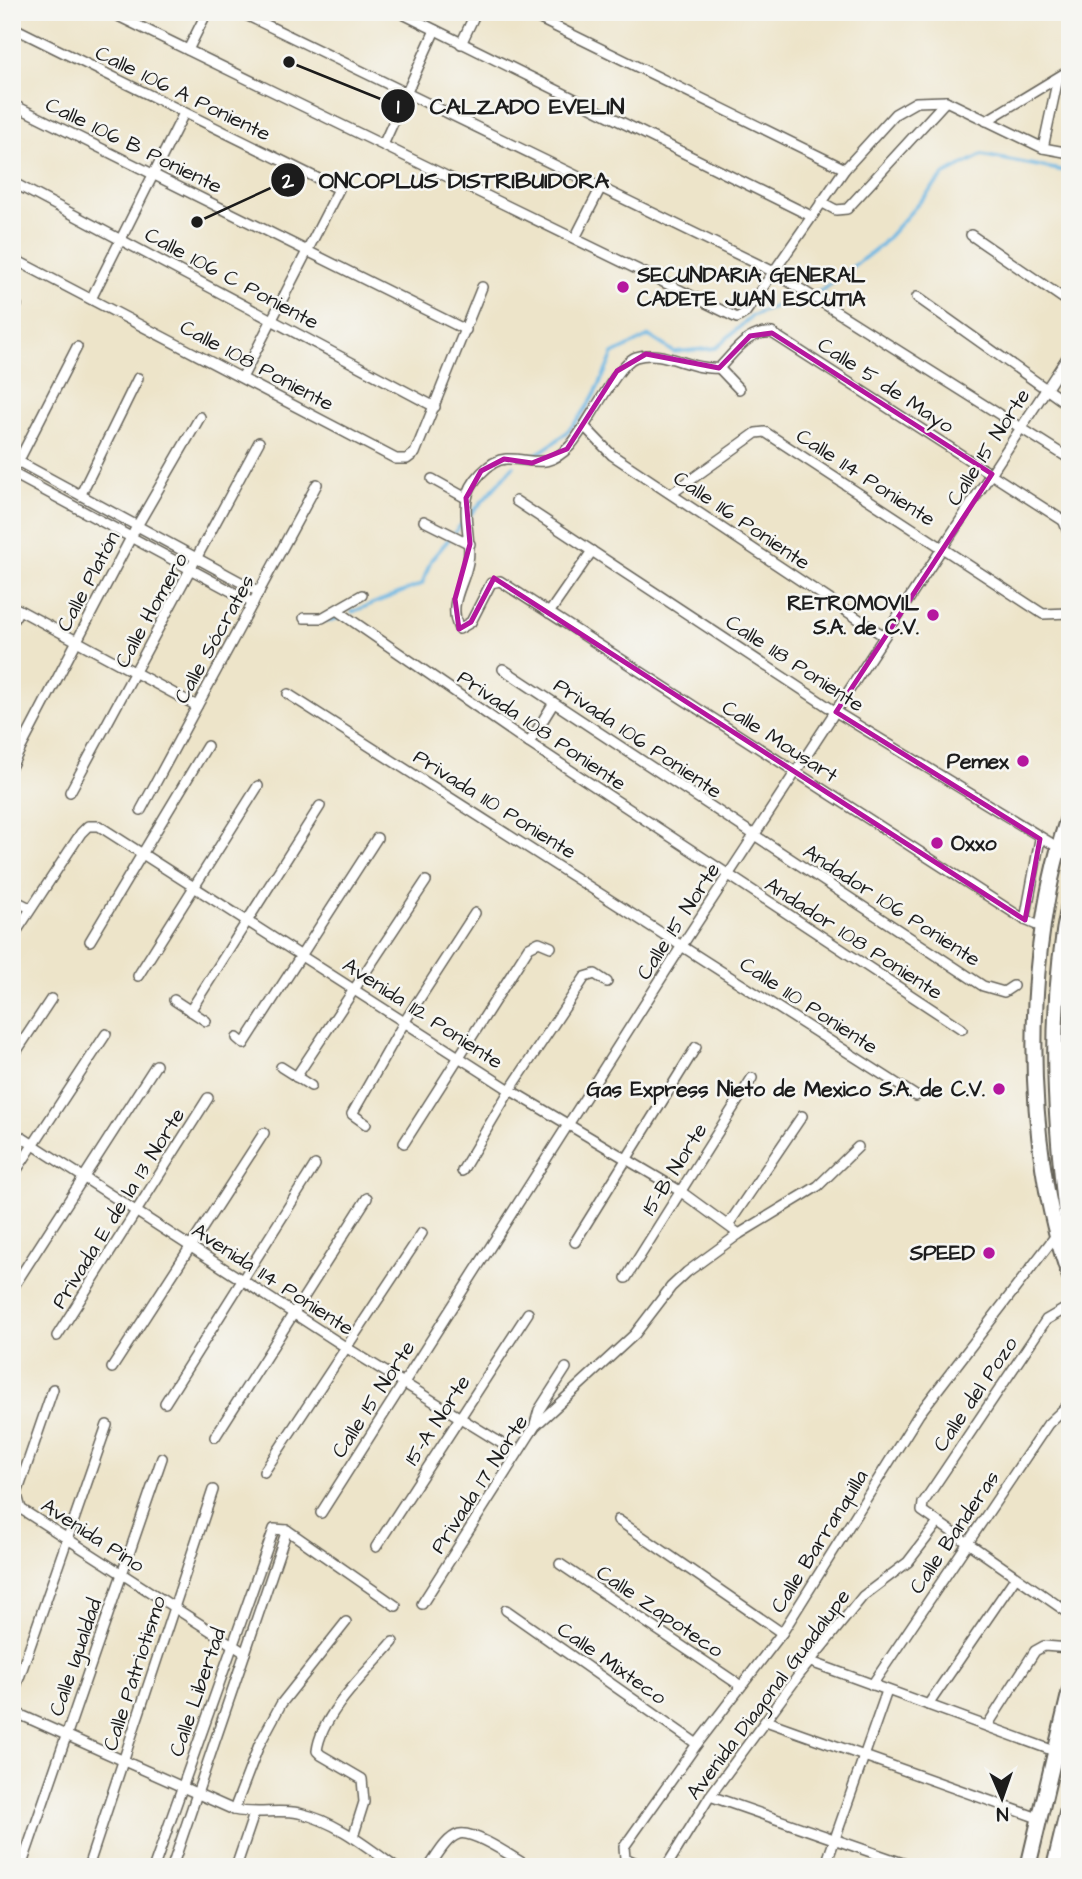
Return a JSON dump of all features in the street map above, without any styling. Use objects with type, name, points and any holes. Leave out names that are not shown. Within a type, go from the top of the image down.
[{"type":"main road","points":[[1070,812],[1059,848],[1044,928],[1035,1009],[1038,1118],[1056,1234],[1070,1277]]},
{"type":"main road","points":[[1070,899],[1058,975],[1055,1030],[1058,1137],[1070,1246]]},
{"type":"main road","points":[[1028,1867],[1070,1690]]},
{"type":"main road","points":[[1054,1867],[1070,1801]]},
{"type":"street","points":[[110,12],[737,318],[745,313],[845,169],[895,114],[916,102],[946,101],[1043,148],[1070,153]]},
{"type":"street","points":[[188,50],[207,12]]},
{"type":"street","points":[[240,12],[772,271],[1020,430],[1070,459]]},
{"type":"street","points":[[399,12],[811,216]]},
{"type":"street","points":[[461,44],[476,12]]},
{"type":"street","points":[[526,12],[845,169]]},
{"type":"street","name":"Calle 106 A Poniente","points":[[12,27],[339,189],[307,250]]},
{"type":"street","points":[[383,145],[435,30]]},
{"type":"street","points":[[986,121],[1070,70]]},
{"type":"street","points":[[1043,148],[1059,78]]},
{"type":"street","points":[[821,202],[836,211],[847,209],[946,101]]},
{"type":"street","name":"Calle 106 B Poniente","points":[[12,104],[466,330]]},
{"type":"street","points":[[91,299],[156,174],[184,113]]},
{"type":"street","name":"Calle 106 C Poniente","points":[[12,182],[435,407]]},
{"type":"street","points":[[575,238],[600,189]]},
{"type":"street","points":[[971,235],[1070,303]]},
{"type":"street","points":[[243,376],[307,250]]},
{"type":"street","name":"Calle 108 Poniente","points":[[12,258],[243,376],[396,459],[407,459],[415,453],[435,407]]},
{"type":"street","points":[[435,407],[482,287]]},
{"type":"street","points":[[917,297],[1070,407]]},
{"type":"street","name":"Calle 5 de Mayo","points":[[719,368],[750,337],[759,332],[772,333],[1067,524]]},
{"type":"street","points":[[77,347],[15,459],[12,473],[253,603]]},
{"type":"street","name":"Calle 15 Norte","points":[[321,1513],[683,944],[1070,353]]},
{"type":"street","points":[[470,544],[466,498],[481,471],[504,459],[532,463],[550,460],[567,449],[586,428],[617,371],[632,358],[646,354],[698,367],[719,368],[739,389]]},
{"type":"street","points":[[81,494],[138,379]]},
{"type":"street","name":"Calle Platón","points":[[12,765],[137,526],[200,417]]},
{"type":"street","name":"Calle 116 Poniente","points":[[586,428],[612,455],[884,635]]},
{"type":"street","name":"Calle 114 Poniente","points":[[671,494],[760,431],[1043,614],[1070,613]]},
{"type":"street","name":"Calle Homero","points":[[70,792],[193,571],[259,442]]},
{"type":"street","points":[[15,459],[259,592]]},
{"type":"street","points":[[432,479],[466,498]]},
{"type":"street","name":"Calle Sócrates","points":[[141,810],[317,484]]},
{"type":"street","name":"Calle 118 Poniente","points":[[516,501],[836,712],[1040,839],[1059,848]]},
{"type":"street","points":[[424,521],[470,544]]},
{"type":"street","points":[[1067,524],[1070,537]]},
{"type":"street","name":"Calle Mousart","points":[[470,544],[468,565],[455,599],[458,629],[471,622],[491,583],[500,581],[1025,920],[1044,928]]},
{"type":"street","points":[[548,613],[592,551]]},
{"type":"street","points":[[304,618],[322,618],[362,595]]},
{"type":"street","points":[[12,622],[16,608],[197,706]]},
{"type":"street","name":"Privada 108 Poniente","points":[[338,611],[528,743],[728,876]]},
{"type":"street","name":"Privada 106 Poniente","points":[[503,669],[754,836]]},
{"type":"street","name":"Privada 110 Poniente","points":[[288,694],[683,944]]},
{"type":"street","points":[[528,743],[553,704]]},
{"type":"street","points":[[90,941],[139,855],[207,746]]},
{"type":"street","points":[[138,976],[258,786]]},
{"type":"street","points":[[190,1011],[320,806]]},
{"type":"street","name":"Avenida 112 Poniente","points":[[30,908],[88,826],[99,826],[139,855],[354,988],[510,1090],[680,1191],[739,1234]]},
{"type":"street","name":"Andador 106 Poniente","points":[[754,836],[983,986],[1004,992],[1013,986]]},
{"type":"street","points":[[241,1041],[377,838]]},
{"type":"street","points":[[1025,920],[1040,839]]},
{"type":"street","name":"Andador 108 Poniente","points":[[728,876],[962,1029]]},
{"type":"street","points":[[296,1077],[426,881]]},
{"type":"street","points":[[12,899],[30,908],[12,938]]},
{"type":"street","points":[[366,1124],[352,1114],[405,1021],[475,913]]},
{"type":"street","points":[[404,1143],[457,1056],[533,942],[551,947]]},
{"type":"street","name":"Calle 110 Poniente","points":[[683,944],[916,1096]]},
{"type":"street","points":[[462,1171],[510,1090],[590,973],[607,982]]},
{"type":"street","points":[[12,1058],[51,999]]},
{"type":"street","points":[[174,1000],[206,1021]]},
{"type":"street","points":[[12,1177],[106,1034]]},
{"type":"street","points":[[575,1242],[696,1047]]},
{"type":"street","points":[[12,1289],[156,1065]]},
{"type":"street","points":[[281,1067],[311,1086]]},
{"type":"street","name":"15-B Norte","points":[[626,1279],[752,1078]]},
{"type":"street","name":"Privada E de la 13 Norte","points":[[57,1336],[208,1098]]},
{"type":"street","points":[[728,1225],[802,1116]]},
{"type":"street","name":"Avenida 114 Poniente","points":[[12,1131],[240,1280],[517,1453]]},
{"type":"street","points":[[112,1368],[189,1245],[264,1133]]},
{"type":"street","name":"Privada 17 Norte","points":[[422,1604],[535,1426],[635,1334],[671,1287],[739,1234],[818,1186],[858,1147]]},
{"type":"street","points":[[165,1403],[240,1280],[315,1165]]},
{"type":"street","points":[[215,1437],[367,1198]]},
{"type":"street","points":[[264,1472],[422,1233]]},
{"type":"street","name":"Calle Barranquilla","points":[[638,1866],[625,1858],[624,1847],[697,1744],[782,1633],[919,1414],[1056,1234]]},
{"type":"street","name":"Calle del Pozo","points":[[938,1523],[922,1511],[923,1503],[1046,1320],[1070,1306]]},
{"type":"street","name":"15-A Norte","points":[[376,1547],[528,1313]]},
{"type":"street","points":[[535,1426],[539,1410],[566,1368]]},
{"type":"street","points":[[12,1508],[53,1389]]},
{"type":"street","name":"Calle Banderas","points":[[872,1685],[1048,1423],[1070,1403]]},
{"type":"street","points":[[12,1698],[15,1682],[107,1425]]},
{"type":"street","name":"Calle Igualdad","points":[[21,1867],[162,1458]]},
{"type":"street","name":"Avenida Pino","points":[[12,1478],[18,1492],[20,1509],[245,1653]]},
{"type":"street","name":"Calle Patriotismo","points":[[88,1867],[213,1490]]},
{"type":"street","points":[[618,1520],[782,1633]]},
{"type":"street","points":[[938,1523],[1070,1614]]},
{"type":"street","name":"Avenida Diagonal Guadalupe","points":[[666,1867],[710,1796],[863,1596],[908,1562],[938,1523]]},
{"type":"street","name":"Calle Libertad","points":[[154,1867],[274,1529],[287,1530],[172,1867]]},
{"type":"street","points":[[287,1530],[396,1606]]},
{"type":"street","name":"Calle Zapoteco","points":[[560,1564],[741,1686]]},
{"type":"street","points":[[928,1704],[1015,1578]]},
{"type":"street","name":"Calle Mixteco","points":[[506,1610],[697,1744]]},
{"type":"street","points":[[234,1810],[259,1745],[281,1704],[346,1622]]},
{"type":"street","points":[[354,1837],[364,1802],[362,1779],[321,1755],[317,1751],[318,1741],[342,1702],[393,1642]]},
{"type":"street","points":[[987,1726],[1035,1651],[1044,1646],[1070,1648]]},
{"type":"street","points":[[811,1662],[1057,1752]]},
{"type":"street","points":[[825,1867],[887,1691]]},
{"type":"street","points":[[12,1711],[234,1810],[254,1814],[277,1811],[301,1814],[354,1837],[395,1867]]},
{"type":"street","points":[[766,1721],[1041,1819]]},
{"type":"street","points":[[710,1796],[914,1867]]},
{"type":"street","points":[[236,1867],[254,1814]]},
{"type":"street","points":[[429,1867],[449,1840],[459,1834],[472,1834],[529,1867]]},
{"type":"highlighted area","points":[[772,333],[992,474],[836,712],[1040,839],[1025,920],[549,613],[494,578],[471,622],[459,629],[455,599],[470,544],[466,498],[481,471],[504,459],[532,463],[567,449],[617,371],[646,354],[719,368],[750,336]]},
{"type":"waterway","points":[[815,292],[824,289],[880,246],[945,174],[982,155],[1070,172]]},
{"type":"waterway","points":[[528,458],[559,439],[581,415],[613,354],[649,336],[674,352],[716,348],[752,316],[801,296]]},
{"type":"waterway","points":[[471,514],[514,466]]},
{"type":"waterway","points":[[455,532],[464,521]]},
{"type":"waterway","points":[[352,612],[422,584],[431,560],[449,539]]},
{"type":"waterway","points":[[327,621],[338,618]]},
{"type":"place","name":"CALZADO EVELIN","points":[[289,62]]},
{"type":"place","name":"ONCOPLUS DISTRIBUIDORA","points":[[197,222]]},
{"type":"place","name":"SECUNDARIA GENERAL CADETE JUAN ESCUTIA","points":[[623,287]]},
{"type":"place","name":"RETROMOVIL S.A. de C.V.","points":[[933,615]]},
{"type":"place","name":"Pemex","points":[[1023,761]]},
{"type":"place","name":"Oxxo","points":[[937,843]]},
{"type":"place","name":"Gas Express Nieto de Mexico S.A. de C.V.","points":[[999,1089]]},
{"type":"place","name":"SPEED","points":[[989,1253]]}]
